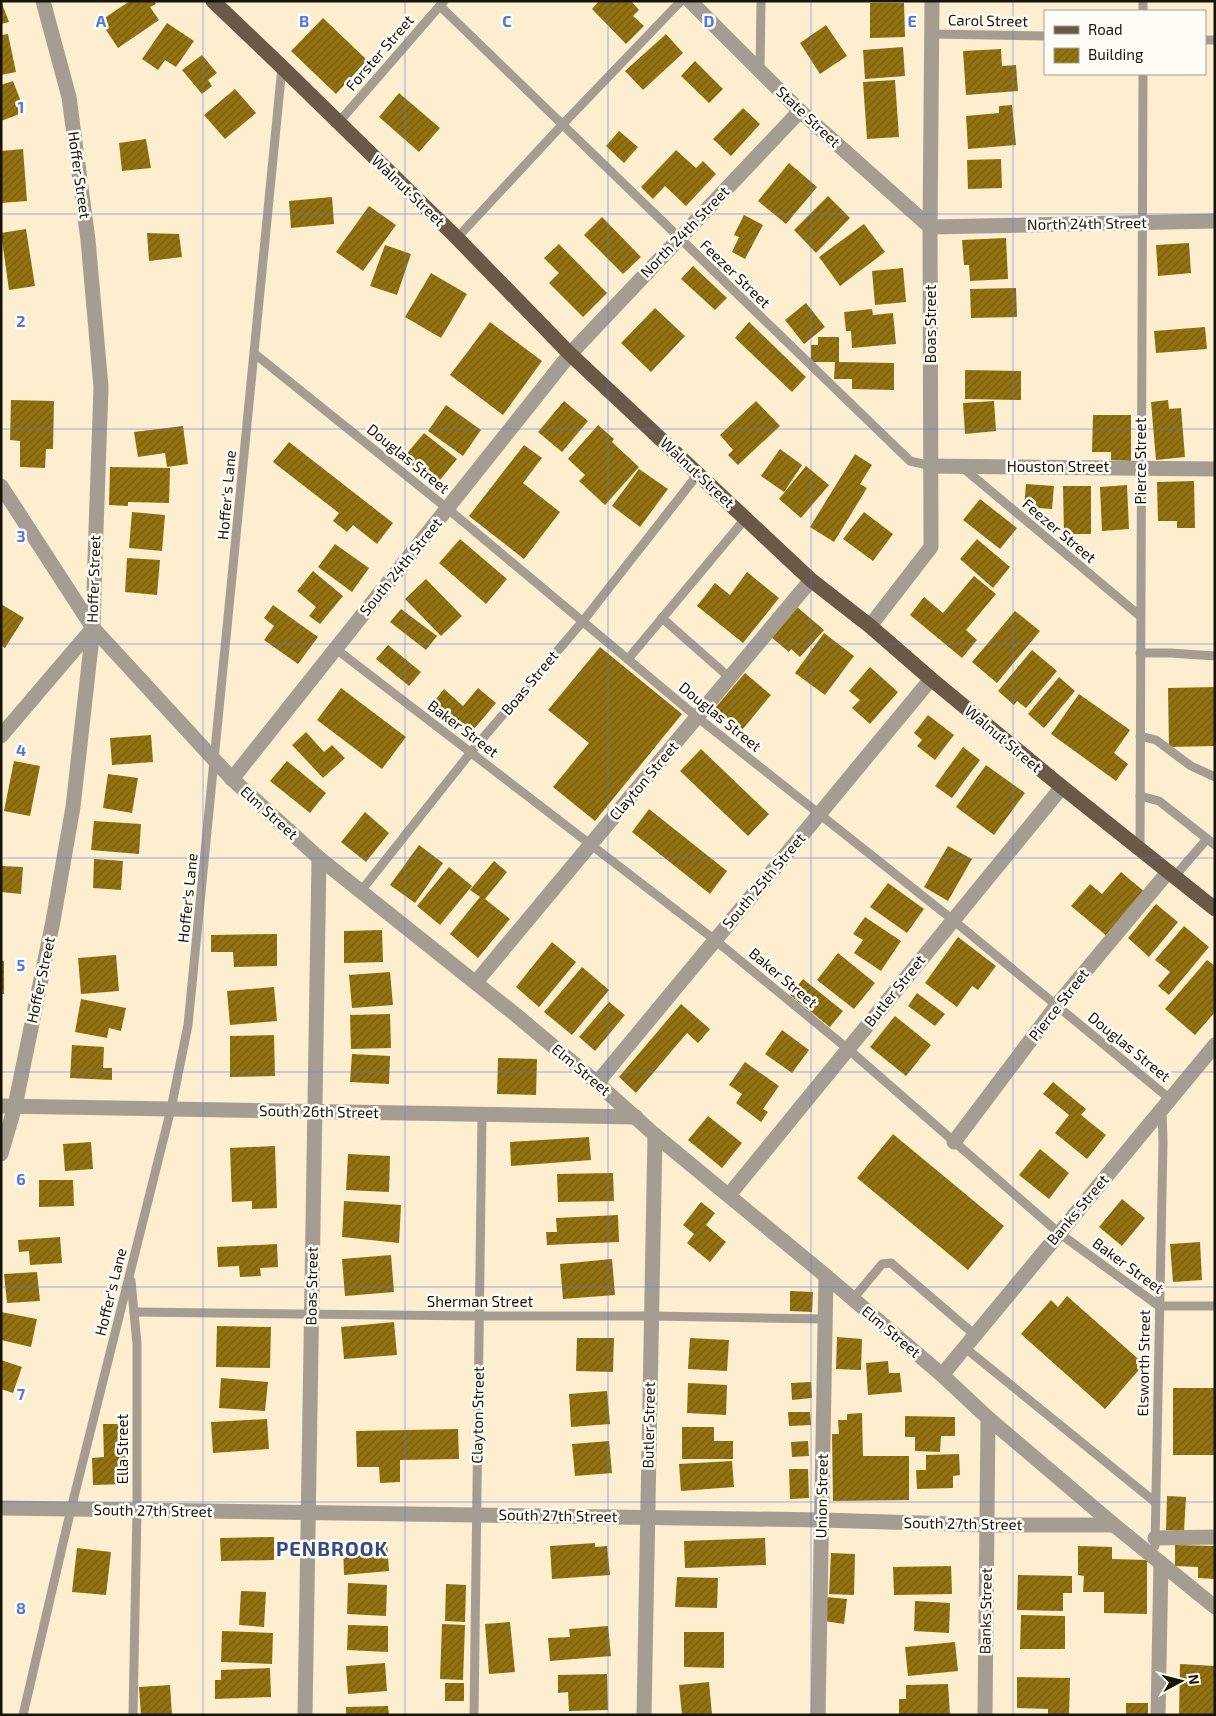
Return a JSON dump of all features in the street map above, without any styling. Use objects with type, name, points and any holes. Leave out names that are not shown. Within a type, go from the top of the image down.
[{"type":"main road","name":"Walnut Street","points":[[213,1],[456,238],[570,354],[811,580],[870,626],[1062,787],[1215,909]]},
{"type":"street","name":"Hoffer Street","points":[[1,1154],[8,1106],[54,921],[73,808],[92,628],[100,378],[88,240],[69,96],[43,1]]},
{"type":"street","name":"State Street","points":[[690,1],[800,111],[930,227]]},
{"type":"street","name":"Boas Street","points":[[870,626],[931,547],[930,227],[932,1]]},
{"type":"street","name":"North 24th Street","points":[[570,354],[800,111]]},
{"type":"street","name":"North 24th Street","points":[[930,227],[1215,221]]},
{"type":"street","name":"South 24th Street","points":[[232,779],[570,354]]},
{"type":"street","name":"Houston Street","points":[[932,466],[1215,469]]},
{"type":"street","name":"Elm Street","points":[[1,486],[92,628],[232,779],[319,858],[476,982],[597,1083],[655,1135],[826,1276],[942,1375],[988,1418],[1155,1559],[1215,1607]]},
{"type":"street","name":"Clayton Street","points":[[476,982],[811,580]]},
{"type":"street","points":[[1,736],[92,628]]},
{"type":"street","name":"South 25th Street","points":[[597,1083],[931,679]]},
{"type":"street","name":"Butler Street","points":[[729,1195],[1062,787]]},
{"type":"street","name":"Boas Street","points":[[305,1715],[319,858]]},
{"type":"street","name":"Pierce Street","points":[[954,1142],[1057,1005],[1171,874]]},
{"type":"street","name":"Banks Street","points":[[942,1375],[1215,1045]]},
{"type":"street","name":"South 26th Street","points":[[8,1106],[636,1118]]},
{"type":"street","name":"Butler Street","points":[[644,1715],[655,1135]]},
{"type":"street","name":"Union Street","points":[[818,1715],[826,1276]]},
{"type":"street","name":"Banks Street","points":[[985,1715],[988,1418]]},
{"type":"street","name":"South 27th Street","points":[[1,1508],[822,1520],[987,1525],[1114,1524]]},
{"type":"street","points":[[1155,1538],[1215,1536]]},
{"type":"street","points":[[1155,1559],[1158,1715]]},
{"type":"lane","points":[[456,238],[562,124],[681,1]]},
{"type":"lane","points":[[760,72],[761,1]]},
{"type":"lane","name":"Feezer Street","points":[[442,3],[679,239],[910,462],[932,466]]},
{"type":"lane","name":"Forster Street","points":[[338,123],[442,3]]},
{"type":"lane","name":"Carol Street","points":[[932,34],[1044,36]]},
{"type":"lane","name":"Hoffer's Lane","points":[[23,1715],[171,1109],[188,1025],[216,762],[282,67]]},
{"type":"lane","name":"Pierce Street","points":[[1140,849],[1143,75]]},
{"type":"lane","name":"Douglas Street","points":[[255,354],[448,509],[819,815],[953,920],[1057,1005],[1166,1105]]},
{"type":"lane","name":"Feezer Street","points":[[961,466],[1140,616]]},
{"type":"lane","name":"Boas Street","points":[[361,891],[471,752],[583,621],[698,474]]},
{"type":"lane","points":[[628,659],[746,519]]},
{"type":"lane","points":[[662,618],[730,678]]},
{"type":"lane","name":"Baker Street","points":[[336,649],[715,940],[848,1049],[1060,1233],[1159,1306],[1215,1306]]},
{"type":"lane","points":[[1140,653],[1215,656]]},
{"type":"lane","points":[[1140,736],[1156,740],[1192,766],[1215,778]]},
{"type":"lane","points":[[1140,796],[1159,801],[1215,845]]},
{"type":"lane","points":[[1171,874],[1206,839]]},
{"type":"lane","name":"Elsworth Street","points":[[1155,1559],[1162,1149],[1166,1105]]},
{"type":"lane","name":"Clayton Street","points":[[474,1715],[482,1114]]},
{"type":"lane","points":[[852,1299],[882,1264],[891,1264],[975,1335]]},
{"type":"lane","name":"Ella Street","points":[[130,1274],[137,1344],[137,1510],[133,1715]]},
{"type":"lane","name":"Sherman Street","points":[[134,1312],[825,1319]]},
{"type":"lane","points":[[964,1347],[1155,1502]]},
{"type":"building","points":[[1,1],[9,22],[1,24]]},
{"type":"building","points":[[130,1],[154,1],[156,4],[150,7],[159,20],[118,48],[100,21]]},
{"type":"building","points":[[599,1],[631,1],[639,10],[633,16],[644,26],[626,44],[592,9]]},
{"type":"building","points":[[870,3],[904,3],[905,37],[870,38]]},
{"type":"building","points":[[323,18],[367,60],[336,94],[291,51]]},
{"type":"building","points":[[167,23],[194,41],[176,67],[165,60],[158,70],[142,59]]},
{"type":"building","points":[[826,25],[847,56],[820,74],[800,43]]},
{"type":"building","points":[[8,34],[16,72],[1,75],[1,35]]},
{"type":"building","points":[[666,34],[683,53],[643,90],[625,71]]},
{"type":"building","points":[[903,47],[905,76],[865,79],[863,50]]},
{"type":"building","points":[[1001,49],[1002,66],[1016,65],[1018,91],[966,95],[963,51]]},
{"type":"building","points":[[202,55],[217,73],[208,80],[212,86],[202,94],[182,70]]},
{"type":"building","points":[[695,61],[723,89],[709,103],[681,76]]},
{"type":"building","points":[[895,80],[899,137],[867,139],[863,82]]},
{"type":"building","points":[[13,81],[25,112],[1,121],[1,85]]},
{"type":"building","points":[[235,89],[256,113],[225,139],[204,115]]},
{"type":"building","points":[[399,93],[440,128],[419,152],[379,117]]},
{"type":"building","points":[[1012,105],[1016,145],[968,149],[966,116],[999,113],[999,106]]},
{"type":"building","points":[[743,108],[760,124],[731,156],[713,139]]},
{"type":"building","points":[[619,131],[638,147],[624,163],[606,146]]},
{"type":"building","points":[[146,139],[151,168],[122,171],[119,143]]},
{"type":"building","points":[[23,149],[27,201],[1,203],[1,151]]},
{"type":"building","points":[[676,150],[696,168],[703,161],[716,174],[686,206],[665,186],[653,199],[641,187]]},
{"type":"building","points":[[1001,159],[1002,188],[968,189],[967,160]]},
{"type":"building","points":[[789,163],[817,187],[786,224],[758,201]]},
{"type":"building","points":[[828,196],[850,218],[816,253],[794,230]]},
{"type":"building","points":[[332,197],[334,224],[291,228],[289,201]]},
{"type":"building","points":[[369,206],[396,225],[363,271],[336,252]]},
{"type":"building","points":[[744,215],[763,225],[745,259],[732,252],[739,237],[734,235]]},
{"type":"building","points":[[602,217],[641,257],[623,274],[584,235]]},
{"type":"building","points":[[864,224],[885,252],[840,286],[819,257]]},
{"type":"building","points":[[26,229],[35,286],[9,290],[1,233]]},
{"type":"building","points":[[147,233],[179,234],[182,257],[149,261]]},
{"type":"building","points":[[1006,238],[1008,279],[970,281],[969,265],[964,265],[962,240]]},
{"type":"building","points":[[1189,243],[1191,273],[1158,276],[1156,245]]},
{"type":"building","points":[[559,244],[607,293],[583,317],[549,283],[559,273],[544,258]]},
{"type":"building","points":[[385,245],[411,254],[397,295],[370,286]]},
{"type":"building","points":[[693,266],[727,298],[715,310],[681,279]]},
{"type":"building","points":[[903,268],[906,302],[875,305],[872,271]]},
{"type":"building","points":[[431,273],[467,294],[441,338],[405,317]]},
{"type":"building","points":[[1016,288],[1017,317],[971,318],[970,289]]},
{"type":"building","points":[[806,303],[825,327],[804,344],[785,320]]},
{"type":"building","points":[[655,308],[685,336],[651,372],[621,343]]},
{"type":"building","points":[[872,309],[873,315],[893,313],[896,344],[852,348],[851,331],[846,331],[844,312]]},
{"type":"building","points":[[490,322],[542,361],[503,415],[450,375]]},
{"type":"building","points":[[749,322],[806,377],[792,392],[735,338]]},
{"type":"building","points":[[1205,327],[1207,349],[1156,353],[1154,331]]},
{"type":"building","points":[[818,337],[839,337],[839,362],[894,363],[894,390],[852,389],[852,379],[834,379],[835,362],[811,362],[811,345],[818,345]]},
{"type":"building","points":[[965,370],[1021,371],[1021,400],[965,399]]},
{"type":"building","points":[[11,400],[54,401],[53,449],[46,449],[45,468],[20,467],[20,441],[10,440]]},
{"type":"building","points":[[1168,400],[1169,409],[1181,408],[1185,457],[1156,460],[1151,402]]},
{"type":"building","points":[[564,401],[588,421],[562,452],[538,432]]},
{"type":"building","points":[[756,401],[780,426],[738,465],[728,455],[733,450],[720,435]]},
{"type":"building","points":[[994,401],[996,431],[965,434],[963,403]]},
{"type":"building","points":[[446,405],[481,430],[463,456],[428,431]]},
{"type":"building","points":[[1093,415],[1131,415],[1131,461],[1111,460],[1111,452],[1092,452]]},
{"type":"building","points":[[598,425],[614,439],[612,442],[639,467],[605,505],[579,481],[585,475],[568,459]]},
{"type":"building","points":[[183,426],[188,464],[167,467],[165,453],[138,457],[134,432]]},
{"type":"building","points":[[424,433],[457,459],[436,485],[403,458]]},
{"type":"building","points":[[289,442],[393,523],[377,544],[353,525],[347,532],[333,521],[339,513],[273,462]]},
{"type":"building","points":[[524,445],[542,458],[523,483],[560,512],[524,559],[469,516]]},
{"type":"building","points":[[780,449],[802,465],[784,492],[761,476]]},
{"type":"building","points":[[855,454],[872,465],[860,484],[867,488],[834,542],[810,527]]},
{"type":"building","points":[[806,466],[829,485],[801,518],[779,499]]},
{"type":"building","points":[[110,467],[170,468],[169,503],[128,502],[128,506],[109,505]]},
{"type":"building","points":[[639,469],[668,489],[640,527],[612,506]]},
{"type":"building","points":[[1194,481],[1195,528],[1177,528],[1177,521],[1158,521],[1157,482]]},
{"type":"building","points":[[1026,484],[1054,486],[1052,509],[1024,507]]},
{"type":"building","points":[[1127,485],[1129,529],[1102,531],[1100,487]]},
{"type":"building","points":[[1063,486],[1091,486],[1091,534],[1064,534]]},
{"type":"building","points":[[980,499],[1017,528],[1000,549],[963,520]]},
{"type":"building","points":[[132,512],[165,515],[162,551],[129,548]]},
{"type":"building","points":[[864,512],[893,534],[873,561],[843,539]]},
{"type":"building","points":[[460,539],[507,579],[486,604],[439,563]]},
{"type":"building","points":[[977,539],[1010,567],[993,588],[960,559]]},
{"type":"building","points":[[335,544],[369,568],[352,592],[318,567]]},
{"type":"building","points":[[127,558],[160,560],[157,595],[125,592]]},
{"type":"building","points":[[313,571],[343,596],[320,624],[309,616],[316,607],[297,591]]},
{"type":"building","points":[[747,572],[779,598],[743,643],[697,606],[715,583],[730,595]]},
{"type":"building","points":[[974,576],[996,594],[966,630],[977,640],[962,658],[910,615],[924,597],[943,613]]},
{"type":"building","points":[[426,579],[462,616],[441,636],[405,599]]},
{"type":"building","points":[[1,604],[24,618],[5,648],[1,645]]},
{"type":"building","points":[[273,605],[318,637],[298,664],[264,640],[274,626],[264,618]]},
{"type":"building","points":[[797,607],[824,630],[800,657],[791,649],[789,652],[771,637]]},
{"type":"building","points":[[401,609],[437,636],[426,650],[390,622]]},
{"type":"building","points":[[1015,611],[1040,631],[997,683],[972,662]]},
{"type":"building","points":[[824,633],[854,656],[825,695],[795,673]]},
{"type":"building","points":[[388,645],[421,672],[409,686],[376,659]]},
{"type":"building","points":[[600,647],[682,714],[595,821],[553,787],[589,743],[548,710]]},
{"type":"building","points":[[1032,650],[1057,671],[1026,708],[1017,701],[1014,705],[998,691]]},
{"type":"building","points":[[870,667],[898,692],[870,724],[852,708],[860,700],[849,691]]},
{"type":"building","points":[[745,673],[771,695],[742,730],[715,708]]},
{"type":"building","points":[[1059,677],[1075,691],[1044,728],[1028,714]]},
{"type":"building","points":[[1215,687],[1215,746],[1169,747],[1168,688]]},
{"type":"building","points":[[341,688],[406,737],[382,769],[317,720]]},
{"type":"building","points":[[478,688],[496,703],[469,735],[432,704],[444,689],[463,706]]},
{"type":"building","points":[[1079,694],[1130,730],[1114,753],[1128,764],[1116,781],[1051,734]]},
{"type":"building","points":[[928,715],[954,735],[935,760],[917,746],[922,740],[914,733]]},
{"type":"building","points":[[306,732],[324,752],[332,745],[345,758],[323,778],[292,745]]},
{"type":"building","points":[[151,735],[153,762],[112,765],[110,738]]},
{"type":"building","points":[[963,747],[980,760],[952,798],[935,786]]},
{"type":"building","points":[[701,749],[769,814],[748,836],[680,771]]},
{"type":"building","points":[[14,761],[40,766],[30,816],[4,811]]},
{"type":"building","points":[[287,761],[326,793],[310,813],[270,781]]},
{"type":"building","points":[[986,765],[1025,793],[994,835],[956,807]]},
{"type":"building","points":[[108,774],[138,778],[132,813],[103,808]]},
{"type":"building","points":[[649,809],[727,871],[710,894],[632,832]]},
{"type":"building","points":[[365,812],[389,833],[366,862],[341,842]]},
{"type":"building","points":[[94,821],[141,824],[139,854],[91,850]]},
{"type":"building","points":[[419,845],[443,863],[415,903],[390,885]]},
{"type":"building","points":[[948,846],[972,859],[948,901],[924,887]]},
{"type":"building","points":[[94,859],[123,861],[121,890],[93,888]]},
{"type":"building","points":[[494,861],[507,872],[485,899],[510,919],[478,958],[450,934],[480,897],[470,890]]},
{"type":"building","points":[[1,866],[23,867],[21,894],[1,892]]},
{"type":"building","points":[[449,867],[472,886],[440,925],[417,906]]},
{"type":"building","points":[[1121,872],[1146,893],[1108,937],[1071,906],[1090,884],[1102,894]]},
{"type":"building","points":[[888,883],[924,909],[907,933],[870,907]]},
{"type":"building","points":[[1156,904],[1178,922],[1149,957],[1128,938]]},
{"type":"building","points":[[865,917],[901,941],[881,971],[854,953],[863,940],[853,934]]},
{"type":"building","points":[[1184,926],[1209,947],[1169,995],[1158,986],[1170,972],[1155,960]]},
{"type":"building","points":[[382,930],[383,962],[344,963],[344,931]]},
{"type":"building","points":[[277,934],[277,966],[234,967],[233,952],[211,952],[211,935]]},
{"type":"building","points":[[958,937],[996,966],[978,990],[972,986],[957,1007],[925,983]]},
{"type":"building","points":[[552,942],[576,962],[539,1007],[516,987]]},
{"type":"building","points":[[838,953],[875,983],[854,1009],[817,980]]},
{"type":"building","points":[[116,955],[119,991],[81,994],[78,958]]},
{"type":"building","points":[[1207,960],[1215,966],[1215,1012],[1195,1035],[1165,1009]]},
{"type":"building","points":[[1,961],[4,961],[4,994],[1,994]]},
{"type":"building","points":[[582,967],[609,990],[572,1035],[544,1012]]},
{"type":"building","points":[[390,972],[393,1005],[352,1008],[349,975]]},
{"type":"building","points":[[803,979],[843,1011],[830,1027],[790,995]]},
{"type":"building","points":[[274,987],[277,1021],[230,1025],[227,991]]},
{"type":"building","points":[[917,993],[945,1014],[935,1026],[908,1006]]},
{"type":"building","points":[[81,999],[126,1008],[121,1031],[109,1028],[107,1038],[75,1032]]},
{"type":"building","points":[[609,1002],[625,1015],[595,1051],[579,1037]]},
{"type":"building","points":[[681,1004],[710,1029],[698,1043],[687,1033],[636,1093],[619,1077]]},
{"type":"building","points":[[390,1014],[391,1048],[351,1049],[350,1015]]},
{"type":"building","points":[[895,1016],[931,1045],[906,1076],[870,1047]]},
{"type":"building","points":[[782,1030],[809,1050],[792,1073],[765,1054]]},
{"type":"building","points":[[274,1035],[275,1076],[230,1077],[230,1036]]},
{"type":"building","points":[[72,1045],[104,1047],[103,1068],[112,1068],[112,1080],[70,1078]]},
{"type":"building","points":[[352,1054],[390,1056],[389,1084],[350,1082]]},
{"type":"building","points":[[498,1058],[537,1059],[536,1095],[497,1094]]},
{"type":"building","points":[[745,1062],[779,1086],[763,1109],[768,1112],[761,1122],[736,1103],[742,1094],[729,1085]]},
{"type":"building","points":[[1053,1082],[1086,1109],[1081,1115],[1106,1135],[1087,1159],[1055,1133],[1069,1115],[1043,1094]]},
{"type":"building","points":[[708,1116],[742,1143],[722,1168],[688,1140]]},
{"type":"building","points":[[893,1134],[1004,1226],[968,1270],[857,1178]]},
{"type":"building","points":[[589,1137],[591,1160],[511,1166],[510,1142]]},
{"type":"building","points":[[91,1142],[93,1169],[65,1171],[63,1144]]},
{"type":"building","points":[[275,1146],[277,1208],[252,1209],[252,1201],[232,1202],[230,1148]]},
{"type":"building","points":[[1040,1149],[1069,1173],[1049,1199],[1019,1175]]},
{"type":"building","points":[[348,1154],[390,1156],[389,1192],[346,1190]]},
{"type":"building","points":[[613,1173],[614,1201],[558,1202],[557,1174]]},
{"type":"building","points":[[39,1180],[73,1180],[74,1206],[39,1207]]},
{"type":"building","points":[[1122,1199],[1145,1218],[1122,1246],[1099,1227]]},
{"type":"building","points":[[344,1201],[401,1205],[399,1243],[342,1237]]},
{"type":"building","points":[[701,1202],[715,1213],[706,1225],[726,1242],[710,1262],[687,1243],[694,1234],[683,1225]]},
{"type":"building","points":[[618,1215],[619,1242],[547,1245],[546,1232],[557,1232],[556,1218]]},
{"type":"building","points":[[60,1237],[62,1263],[30,1265],[29,1251],[19,1252],[18,1240]]},
{"type":"building","points":[[1200,1242],[1202,1280],[1173,1282],[1170,1244]]},
{"type":"building","points":[[277,1244],[278,1267],[260,1268],[261,1276],[240,1277],[239,1266],[218,1267],[217,1247]]},
{"type":"building","points":[[391,1255],[394,1292],[345,1296],[342,1259]]},
{"type":"building","points":[[612,1259],[615,1295],[563,1299],[560,1264]]},
{"type":"building","points":[[37,1272],[40,1301],[7,1303],[4,1274]]},
{"type":"building","points":[[790,1291],[813,1292],[812,1312],[790,1311]]},
{"type":"building","points":[[1067,1296],[1144,1364],[1105,1409],[1021,1334],[1051,1300],[1058,1307]]},
{"type":"building","points":[[1,1312],[37,1319],[31,1347],[1,1340]]},
{"type":"building","points":[[394,1322],[397,1355],[344,1359],[341,1327]]},
{"type":"building","points":[[217,1326],[271,1327],[270,1368],[216,1367]]},
{"type":"building","points":[[837,1337],[862,1339],[861,1370],[836,1369]]},
{"type":"building","points":[[577,1338],[614,1338],[613,1372],[576,1371]]},
{"type":"building","points":[[690,1338],[729,1340],[727,1371],[688,1369]]},
{"type":"building","points":[[1,1360],[22,1367],[13,1393],[1,1389]]},
{"type":"building","points":[[888,1361],[889,1373],[900,1373],[902,1392],[868,1395],[866,1363]]},
{"type":"building","points":[[221,1378],[268,1382],[265,1411],[219,1408]]},
{"type":"building","points":[[811,1382],[812,1398],[792,1400],[791,1383]]},
{"type":"building","points":[[688,1383],[727,1385],[726,1415],[687,1413]]},
{"type":"building","points":[[1173,1388],[1215,1388],[1215,1455],[1173,1455]]},
{"type":"building","points":[[607,1391],[610,1424],[571,1427],[569,1394]]},
{"type":"building","points":[[788,1412],[810,1412],[811,1425],[789,1426]]},
{"type":"building","points":[[862,1413],[863,1456],[909,1456],[909,1500],[833,1501],[832,1434],[839,1434],[838,1420],[847,1420],[847,1414]]},
{"type":"building","points":[[905,1416],[955,1417],[955,1436],[941,1436],[940,1452],[915,1451],[915,1437],[905,1437]]},
{"type":"building","points":[[267,1419],[269,1449],[213,1453],[211,1422]]},
{"type":"building","points":[[103,1424],[125,1424],[126,1484],[93,1485],[92,1458],[104,1457]]},
{"type":"building","points":[[682,1427],[714,1427],[714,1441],[733,1441],[733,1459],[682,1459]]},
{"type":"building","points":[[458,1429],[459,1459],[400,1460],[400,1482],[380,1483],[379,1467],[357,1467],[356,1431]]},
{"type":"building","points":[[609,1441],[612,1473],[575,1476],[572,1444]]},
{"type":"building","points":[[808,1441],[809,1456],[792,1457],[791,1442]]},
{"type":"building","points":[[959,1454],[960,1475],[953,1476],[953,1488],[917,1489],[916,1470],[926,1470],[926,1455]]},
{"type":"building","points":[[732,1461],[734,1487],[681,1491],[679,1464]]},
{"type":"building","points":[[789,1469],[808,1469],[809,1498],[790,1499]]},
{"type":"building","points":[[1167,1496],[1186,1497],[1184,1531],[1166,1530]]},
{"type":"building","points":[[274,1537],[274,1560],[221,1561],[220,1538]]},
{"type":"building","points":[[765,1538],[766,1565],[685,1568],[684,1541]]},
{"type":"building","points":[[387,1542],[389,1571],[344,1575],[343,1545]]},
{"type":"building","points":[[595,1543],[595,1547],[607,1546],[610,1575],[552,1579],[550,1546]]},
{"type":"building","points":[[1175,1545],[1215,1546],[1215,1579],[1198,1578],[1198,1567],[1175,1566]]},
{"type":"building","points":[[1078,1546],[1112,1547],[1112,1559],[1147,1560],[1147,1614],[1104,1613],[1104,1592],[1083,1592],[1084,1576],[1078,1575]]},
{"type":"building","points":[[77,1548],[111,1552],[106,1595],[72,1592]]},
{"type":"building","points":[[831,1553],[855,1554],[854,1595],[829,1594]]},
{"type":"building","points":[[951,1566],[952,1594],[894,1595],[893,1567]]},
{"type":"building","points":[[1018,1575],[1072,1576],[1072,1593],[1063,1593],[1063,1611],[1017,1610]]},
{"type":"building","points":[[677,1577],[718,1578],[717,1608],[675,1607]]},
{"type":"building","points":[[348,1583],[387,1585],[386,1616],[347,1614]]},
{"type":"building","points":[[446,1584],[466,1585],[465,1622],[445,1621]]},
{"type":"building","points":[[241,1591],[266,1592],[264,1627],[239,1625]]},
{"type":"building","points":[[826,1597],[847,1599],[844,1624],[824,1621]]},
{"type":"building","points":[[915,1601],[950,1603],[949,1633],[914,1631]]},
{"type":"building","points":[[1021,1615],[1065,1616],[1065,1649],[1020,1649]]},
{"type":"building","points":[[510,1622],[515,1672],[489,1674],[485,1624]]},
{"type":"building","points":[[442,1624],[465,1625],[463,1680],[440,1679]]},
{"type":"building","points":[[348,1625],[388,1626],[388,1652],[347,1650]]},
{"type":"building","points":[[608,1626],[611,1656],[550,1661],[548,1638],[570,1637],[569,1629]]},
{"type":"building","points":[[222,1631],[273,1633],[272,1664],[221,1662]]},
{"type":"building","points":[[684,1632],[724,1632],[724,1668],[684,1667]]},
{"type":"building","points":[[955,1642],[958,1671],[908,1676],[905,1647]]},
{"type":"building","points":[[385,1663],[387,1691],[348,1694],[346,1666]]},
{"type":"building","points":[[1180,1664],[1215,1666],[1215,1715],[1179,1715]]},
{"type":"building","points":[[270,1668],[271,1697],[215,1699],[215,1680],[221,1680],[221,1670]]},
{"type":"building","points":[[607,1674],[608,1710],[569,1711],[568,1692],[558,1693],[558,1675]]},
{"type":"building","points":[[1017,1677],[1070,1678],[1069,1715],[1048,1715],[1048,1709],[1017,1708]]},
{"type":"building","points":[[709,1682],[712,1715],[682,1715],[679,1685]]},
{"type":"building","points":[[445,1683],[464,1683],[464,1701],[445,1701]]},
{"type":"building","points":[[948,1684],[950,1715],[899,1715],[899,1699],[906,1699],[906,1685]]},
{"type":"building","points":[[170,1685],[172,1715],[141,1715],[139,1687]]},
{"type":"building","points":[[1126,1703],[1148,1703],[1148,1715],[1126,1715]]},
{"type":"building","points":[[388,1706],[389,1715],[346,1715],[346,1707]]},
{"type":"district","name":"PENBROOK","points":[[332,1549]]}]
